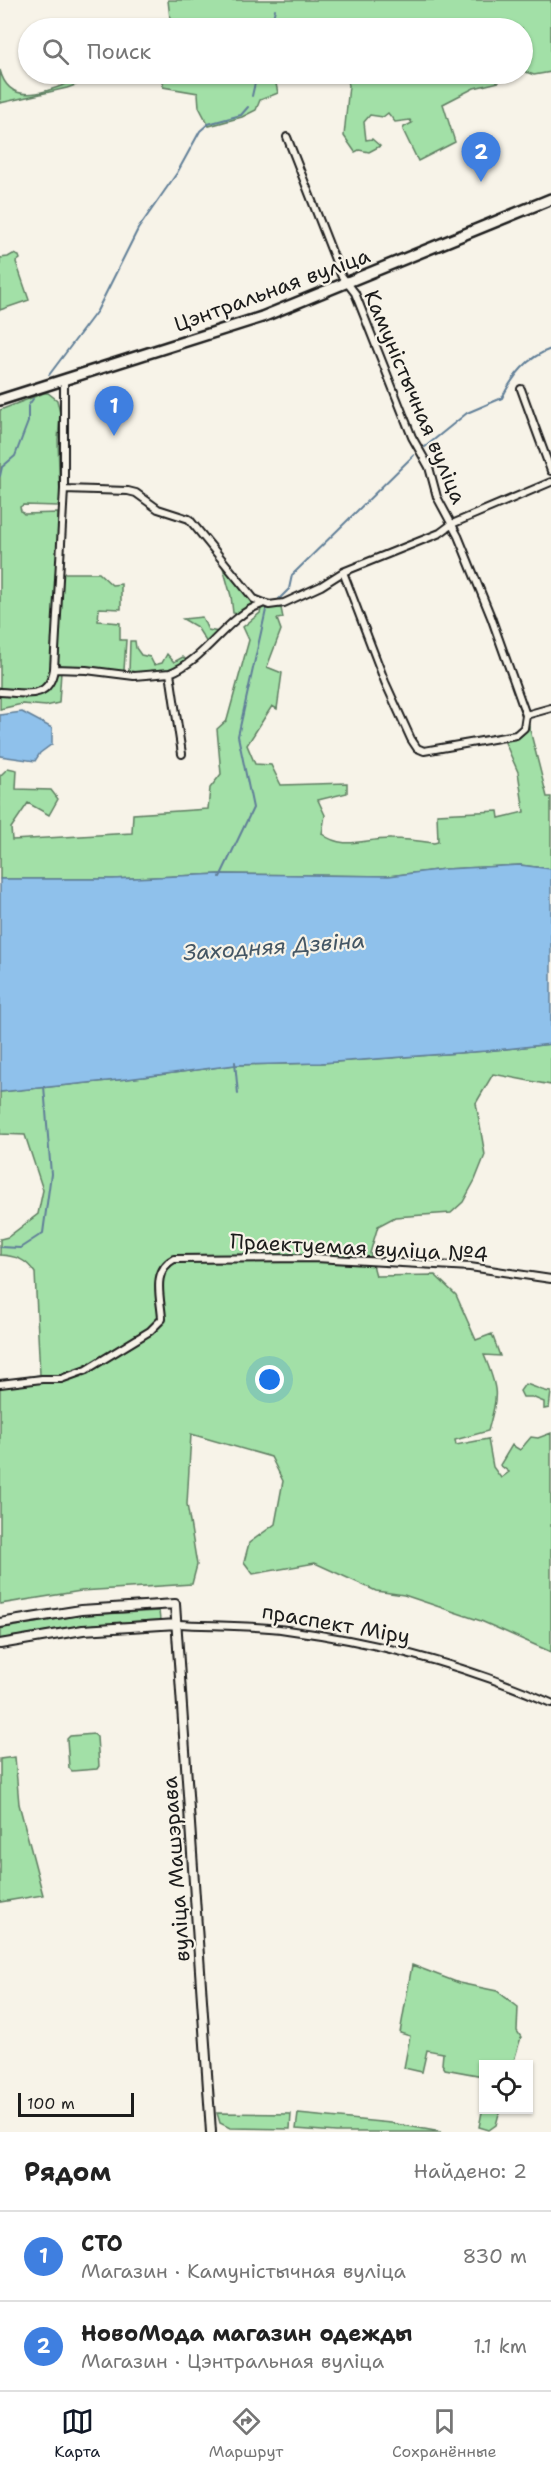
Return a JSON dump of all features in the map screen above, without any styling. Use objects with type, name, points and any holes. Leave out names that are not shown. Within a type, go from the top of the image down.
[{"type":"main road","name":"Цэнтральная вуліца","points":[[0,400],[262,317],[551,199]]},
{"type":"street","name":"Камуністычная вуліца","points":[[287,137],[341,275],[355,293],[412,437],[429,467],[437,498],[452,524],[491,617],[526,715]]},
{"type":"street","points":[[0,692],[38,692],[49,685],[54,669],[64,489],[64,379]]},
{"type":"street","points":[[521,389],[551,471]]},
{"type":"street","name":"Камуністычная вуліца","points":[[262,604],[284,603],[343,572],[440,533],[452,524],[551,482]]},
{"type":"street","points":[[54,669],[134,676],[170,672],[189,663],[244,613],[262,604],[247,590],[189,519],[158,509],[135,493],[128,491],[64,489]]},
{"type":"street","points":[[343,572],[385,682],[417,748],[429,750],[516,735],[524,729],[526,715],[551,708]]},
{"type":"street","points":[[170,672],[182,754]]},
{"type":"street","name":"Праектуемая вуліца №4","points":[[0,1384],[42,1378],[61,1379],[86,1370],[150,1331],[162,1319],[160,1271],[165,1264],[174,1259],[316,1258],[470,1267],[551,1280]]},
{"type":"street","name":"вуліца Машэрава","points":[[0,1623],[81,1610],[175,1604],[212,2132]]},
{"type":"street","name":"праспект Міру","points":[[0,1644],[83,1630],[177,1624],[285,1629],[390,1648],[471,1672],[551,1704]]},
{"type":"green space","points":[[168,0],[551,0],[551,72],[533,75],[533,18],[170,18]]},
{"type":"green space","points":[[0,70],[6,83],[14,91],[25,94],[50,90],[67,84],[78,84],[67,88],[0,103]]},
{"type":"green space","points":[[163,84],[276,84],[278,93],[260,100],[256,110],[242,117],[209,126],[199,107],[198,93],[163,87]]},
{"type":"green space","points":[[491,84],[474,88],[443,104],[455,142],[418,161],[403,130],[412,123],[410,120],[395,122],[388,113],[383,117],[370,115],[364,122],[366,140],[372,139],[380,146],[369,152],[359,150],[355,152],[344,136],[349,85]]},
{"type":"green space","points":[[13,254],[19,256],[20,259],[16,262],[29,300],[0,310],[0,258]]},
{"type":"green space","points":[[48,393],[57,400],[60,413],[59,506],[23,505],[20,507],[24,514],[58,513],[58,573],[51,677],[46,683],[34,689],[22,691],[0,689],[0,410]]},
{"type":"green space","points":[[222,564],[246,593],[281,608],[283,618],[277,619],[281,630],[267,667],[282,673],[277,709],[272,706],[247,745],[255,764],[271,765],[281,785],[347,783],[347,793],[318,800],[325,815],[322,834],[330,839],[347,843],[391,839],[434,843],[438,842],[437,814],[498,811],[499,818],[524,812],[518,772],[504,740],[522,735],[529,726],[547,797],[551,797],[551,869],[520,865],[445,869],[389,876],[220,874],[113,879],[0,879],[0,776],[8,768],[17,770],[16,789],[51,790],[58,799],[49,815],[28,803],[11,828],[12,840],[132,833],[133,814],[208,809],[210,788],[221,774],[217,729],[227,720],[249,640],[243,627],[260,613],[262,606],[247,616],[233,613]]},
{"type":"green space","points":[[63,573],[99,573],[112,585],[121,584],[121,609],[99,608],[98,621],[120,623],[120,640],[126,640],[124,670],[121,672],[61,666],[57,662]]},
{"type":"green space","points":[[202,617],[208,630],[219,632],[207,643],[197,627],[183,619]]},
{"type":"green space","points":[[130,641],[135,641],[136,648],[141,655],[150,657],[154,665],[162,663],[167,654],[174,662],[183,657],[188,662],[167,671],[129,673]]},
{"type":"green space","points":[[57,672],[61,672],[59,703],[46,706],[22,704],[0,709],[0,694],[43,694],[49,691]]},
{"type":"green space","points":[[551,1044],[551,1085],[493,1074],[476,1103],[485,1155],[463,1202],[451,1213],[395,1217],[378,1226],[370,1253],[376,1276],[435,1275],[456,1295],[476,1340],[492,1334],[500,1356],[484,1355],[495,1393],[494,1409],[488,1431],[455,1440],[456,1445],[488,1439],[493,1467],[501,1478],[509,1472],[500,1465],[512,1445],[520,1450],[531,1437],[538,1438],[551,1433],[551,1652],[481,1621],[404,1595],[376,1591],[315,1563],[253,1574],[244,1562],[249,1543],[275,1524],[283,1481],[271,1457],[191,1434],[187,1504],[197,1565],[192,1584],[81,1591],[0,1604],[0,1381],[40,1375],[35,1273],[28,1264],[20,1259],[0,1255],[0,1239],[8,1237],[38,1214],[43,1190],[25,1135],[0,1134],[0,1092],[235,1065],[321,1063]]},
{"type":"green space","points":[[525,1384],[551,1392],[549,1408],[544,1409],[544,1402],[532,1397],[523,1397],[520,1391]]},
{"type":"green space","points":[[159,1611],[160,1620],[83,1625],[0,1639],[0,1629],[4,1628],[82,1615]]},
{"type":"green space","points":[[94,1734],[97,1737],[99,1766],[97,1769],[72,1771],[69,1768],[67,1739],[70,1736]]},
{"type":"green space","points":[[15,1757],[19,1804],[43,1895],[0,1902],[0,1759]]},
{"type":"green space","points":[[412,1965],[459,1983],[497,1991],[518,2007],[517,2031],[521,2037],[514,2060],[479,2060],[479,2075],[445,2069],[442,2064],[443,2053],[427,2050],[422,2072],[404,2068],[410,2036],[400,2033]]},
{"type":"green space","points":[[217,2113],[291,2114],[290,2129],[230,2128],[220,2123]]},
{"type":"green space","points":[[298,2114],[391,2123],[441,2132],[336,2132],[296,2129]]},
{"type":"green space","points":[[482,2114],[499,2114],[496,2125],[489,2130],[479,2127]]},
{"type":"water","points":[[22,712],[52,728],[52,744],[40,753],[35,761],[0,756],[0,715]]},
{"type":"water","name":"Заходняя Дзвіна","points":[[520,865],[551,869],[551,1044],[321,1063],[235,1065],[0,1092],[0,879],[113,879],[220,874],[389,876],[445,869]]},
{"type":"waterway","points":[[273,18],[275,9]]},
{"type":"waterway","points":[[252,96],[255,84]]},
{"type":"waterway","points":[[49,375],[97,311],[138,229],[177,173],[200,131],[208,124],[241,115],[248,107]]},
{"type":"waterway","points":[[425,447],[467,413],[502,398],[522,368],[542,352],[551,349]]},
{"type":"waterway","points":[[0,476],[2,467],[15,456],[28,422],[28,406],[33,399]]},
{"type":"waterway","points":[[279,599],[289,589],[292,575],[414,455]]},
{"type":"waterway","points":[[220,877],[253,808],[238,736],[266,610]]},
{"type":"waterway","points":[[235,1062],[238,1094]]},
{"type":"waterway","points":[[0,1247],[20,1248],[43,1233],[51,1174],[44,1086]]},
{"type":"place","name":"НовоМода магазин одежды","points":[[481,182]]},
{"type":"place","name":"СТО","points":[[114,436]]}]
